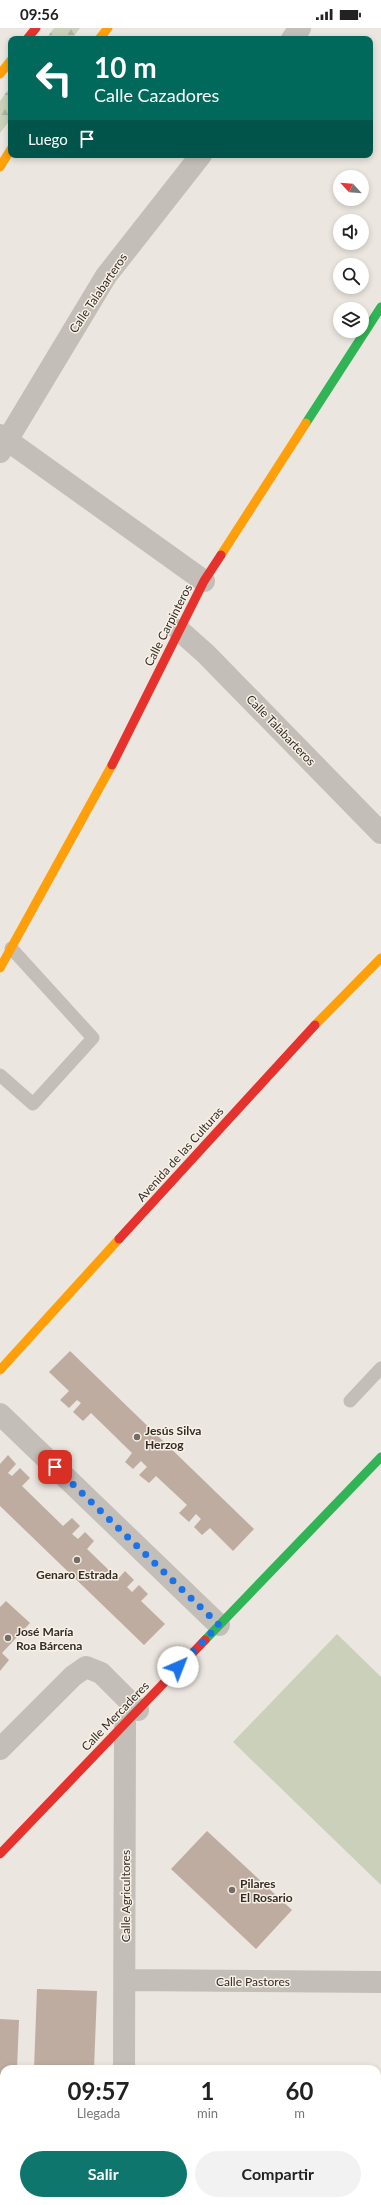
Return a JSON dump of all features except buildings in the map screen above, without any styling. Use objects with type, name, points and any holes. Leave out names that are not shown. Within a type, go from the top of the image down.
[{"type":"street","points":[[29,36],[36,28]]},
{"type":"street","points":[[101,36],[108,28]]},
{"type":"street","points":[[0,74],[8,64]]},
{"type":"street","points":[[0,167],[8,154]]},
{"type":"street","name":"Calle Talabarteros","points":[[199,158],[106,276],[2,442],[204,581]]},
{"type":"street","name":"Calle Carpinteros","points":[[0,968],[94,800],[204,581],[380,311]]},
{"type":"street","name":"Calle Talabarteros","points":[[179,630],[206,654],[381,833]]},
{"type":"street","name":"Avenida de las Culturas","points":[[0,1370],[278,1064],[381,958]]},
{"type":"street","points":[[0,1414],[219,1625]]},
{"type":"street","name":"Calle Mercaderes","points":[[0,1854],[381,1457]]},
{"type":"street","points":[[0,1749],[73,1676],[86,1667],[101,1673],[131,1716]]},
{"type":"street","name":"Calle Agricultores","points":[[124,2065],[131,1716]]},
{"type":"street","name":"Calle Pastores","points":[[125,1980],[381,1982]]},
{"type":"lane","points":[[0,1076],[33,1104],[93,1038],[11,948]]},
{"type":"lane","points":[[350,1401],[381,1368]]},
{"type":"green space","points":[[54,28],[80,28],[74,36],[48,36]]},
{"type":"green space","points":[[8,90],[8,123],[0,133],[0,101]]},
{"type":"green space","points":[[337,1634],[381,1677],[381,1885],[233,1742]]},
{"type":"traffic: fast","points":[[306,423],[381,307]]},
{"type":"traffic: fast","points":[[205,1640],[381,1457]]},
{"type":"traffic: slow","points":[[101,36],[108,28]]},
{"type":"traffic: slow","points":[[0,74],[8,64]]},
{"type":"traffic: slow","points":[[0,167],[8,154]]},
{"type":"traffic: slow","points":[[221,555],[306,423]]},
{"type":"traffic: slow","points":[[0,968],[112,765]]},
{"type":"traffic: slow","points":[[315,1025],[381,958]]},
{"type":"traffic: slow","points":[[0,1370],[119,1239]]},
{"type":"traffic: jam","points":[[29,36],[36,28]]},
{"type":"traffic: jam","points":[[112,765],[204,581],[221,555]]},
{"type":"traffic: jam","points":[[119,1239],[315,1025]]},
{"type":"traffic: jam","points":[[0,1854],[205,1640]]},
{"type":"place","name":"Jesús Silva Herzog","points":[[137,1437]]},
{"type":"place","name":"Genaro Estrada","points":[[77,1560]]},
{"type":"place","name":"José María Roa Bárcena","points":[[8,1638]]},
{"type":"place","name":"Pilares El Rosario","points":[[232,1890]]},
{"type":"route","points":[[55,1467],[219,1625],[178,1667]]}]
